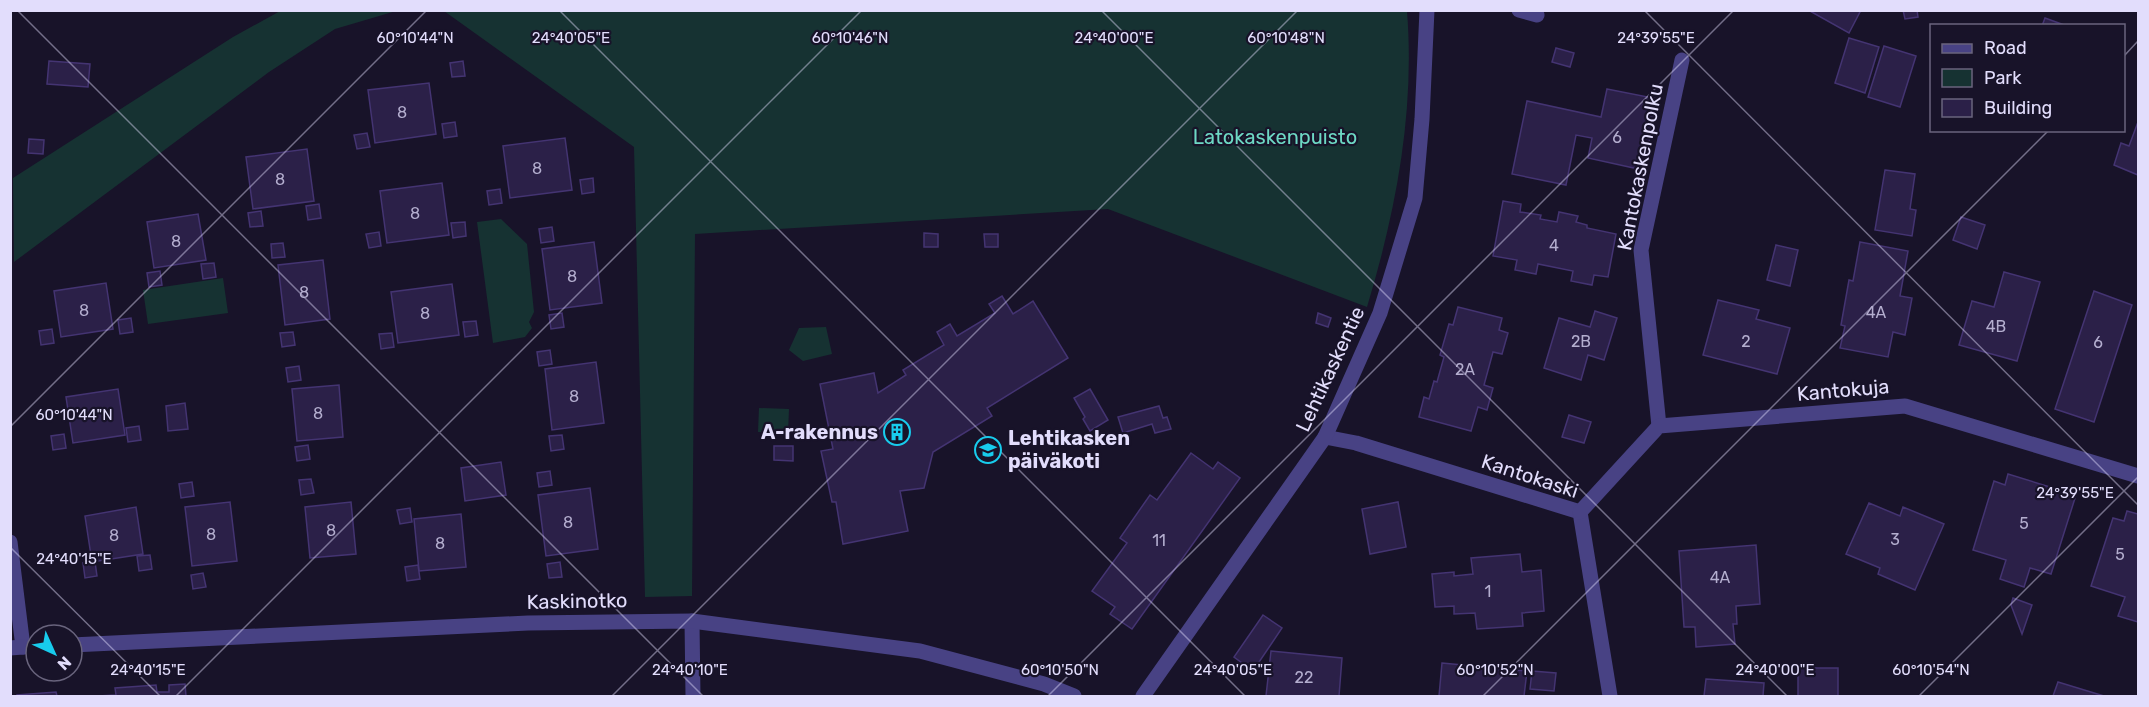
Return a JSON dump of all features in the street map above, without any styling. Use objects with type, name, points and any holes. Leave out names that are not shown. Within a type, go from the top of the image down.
[{"type":"street","name":"Lehtikaskentie","points":[[1143,696],[1325,437],[1380,313],[1415,198],[1422,119],[1427,10]]},
{"type":"street","points":[[1519,10],[1537,15]]},
{"type":"street","name":"Kantokaskenpolku","points":[[1659,426],[1641,250],[1683,60]]},
{"type":"street","name":"Kantokuja","points":[[1659,426],[1905,406],[2139,476]]},
{"type":"street","points":[[1580,512],[1659,426]]},
{"type":"street","name":"Kantokaski","points":[[1325,437],[1356,443],[1580,512],[1610,696]]},
{"type":"street","points":[[10,542],[23,647]]},
{"type":"street","points":[[692,621],[693,696]]},
{"type":"street","name":"Kaskinotko","points":[[84,644],[528,623],[692,621],[920,651],[1044,684],[1074,696]]},
{"type":"green space","points":[[282,10],[396,11],[335,29],[269,72],[14,262],[13,178],[233,37]]},
{"type":"green space","name":"Latokaskenpuisto","points":[[444,11],[1407,11],[1408,86],[1401,161],[1387,234],[1367,307],[1108,209],[695,234],[692,596],[645,597],[634,147]]},
{"type":"green space","points":[[501,219],[527,244],[534,312],[529,322],[532,328],[525,337],[493,343],[477,222]]},
{"type":"green space","points":[[223,278],[228,313],[148,324],[143,290]]},
{"type":"green space","points":[[826,327],[832,354],[803,361],[789,350],[799,328]]},
{"type":"green space","points":[[759,408],[789,409],[788,433],[758,432]]},
{"type":"building","points":[[1808,10],[1861,10],[1849,33]]},
{"type":"building","points":[[1903,10],[1917,10],[1918,17],[1905,19]]},
{"type":"building","points":[[2045,18],[2062,24],[2043,24]]},
{"type":"building","points":[[1849,38],[1879,47],[1865,93],[1835,83]]},
{"type":"building","points":[[1884,46],[1916,56],[1900,107],[1868,97]]},
{"type":"building","points":[[1556,48],[1574,53],[1570,67],[1552,62]]},
{"type":"building","points":[[49,61],[90,64],[88,87],[47,84]]},
{"type":"building","points":[[463,61],[465,76],[452,77],[450,63]]},
{"type":"building","points":[[429,83],[436,134],[375,143],[368,90]]},
{"type":"building","points":[[1607,89],[1658,99],[1643,170],[1588,158],[1592,138],[1576,135],[1566,185],[1512,174],[1527,101],[1601,117]]},
{"type":"building","points":[[455,122],[457,136],[444,138],[442,124]]},
{"type":"building","points":[[2138,122],[2138,175],[2114,165],[2121,143],[2129,146]]},
{"type":"building","points":[[367,133],[370,147],[357,149],[354,135]]},
{"type":"building","points":[[565,138],[572,190],[510,198],[503,146]]},
{"type":"building","points":[[29,139],[44,140],[43,154],[28,153]]},
{"type":"building","points":[[307,149],[314,201],[253,209],[246,157]]},
{"type":"building","points":[[1885,170],[1915,174],[1910,209],[1916,210],[1912,236],[1875,230]]},
{"type":"building","points":[[593,178],[594,192],[582,194],[580,180]]},
{"type":"building","points":[[442,183],[449,235],[387,243],[380,191]]},
{"type":"building","points":[[500,189],[502,203],[489,205],[487,191]]},
{"type":"building","points":[[1503,201],[1521,204],[1520,212],[1541,215],[1540,219],[1557,222],[1559,212],[1578,216],[1576,222],[1587,225],[1587,228],[1616,234],[1608,277],[1594,275],[1592,285],[1571,281],[1573,271],[1538,264],[1536,274],[1515,270],[1517,260],[1493,256]]},
{"type":"building","points":[[319,204],[321,218],[308,220],[306,206]]},
{"type":"building","points":[[261,211],[263,226],[250,227],[248,213]]},
{"type":"building","points":[[198,214],[206,260],[154,268],[147,222]]},
{"type":"building","points":[[1961,217],[1985,225],[1977,249],[1953,240]]},
{"type":"building","points":[[465,222],[466,236],[453,238],[451,223]]},
{"type":"building","points":[[552,227],[554,241],[541,243],[539,229]]},
{"type":"building","points":[[379,232],[381,246],[369,248],[366,234]]},
{"type":"building","points":[[924,233],[938,234],[938,247],[924,247]]},
{"type":"building","points":[[984,234],[998,234],[998,247],[985,247]]},
{"type":"building","points":[[594,242],[602,303],[550,310],[542,249]]},
{"type":"building","points":[[1860,242],[1908,251],[1900,296],[1912,298],[1905,335],[1893,332],[1888,357],[1840,348],[1845,326],[1841,325],[1849,280],[1853,281]]},
{"type":"building","points":[[283,243],[285,257],[272,258],[271,244]]},
{"type":"building","points":[[1776,245],[1798,250],[1790,286],[1767,280]]},
{"type":"building","points":[[323,260],[330,319],[285,325],[278,265]]},
{"type":"building","points":[[214,263],[216,277],[203,279],[201,264]]},
{"type":"building","points":[[160,271],[162,285],[149,287],[147,273]]},
{"type":"building","points":[[2004,272],[2040,282],[2017,361],[1959,345],[1972,301],[1994,307]]},
{"type":"building","points":[[106,283],[113,329],[61,337],[54,291]]},
{"type":"building","points":[[452,284],[459,335],[398,343],[391,292]]},
{"type":"building","points":[[2094,291],[2132,305],[2094,422],[2055,409]]},
{"type":"building","name":"A-rakennus","points":[[1002,296],[1013,314],[1033,301],[1068,358],[987,408],[992,416],[933,452],[924,488],[900,491],[908,531],[843,544],[836,502],[832,502],[821,451],[833,449],[820,384],[874,373],[878,393],[906,375],[903,370],[944,345],[937,332],[950,324],[957,336],[995,313],[989,304]]},
{"type":"building","points":[[1718,300],[1759,310],[1756,319],[1790,328],[1777,374],[1703,355]]},
{"type":"building","points":[[1458,307],[1502,318],[1499,330],[1508,333],[1502,354],[1493,352],[1484,385],[1493,388],[1487,410],[1478,407],[1471,431],[1419,417],[1424,397],[1429,399],[1434,381],[1437,382],[1444,357],[1440,355],[1449,324],[1453,325]]},
{"type":"building","points":[[1595,311],[1617,318],[1604,360],[1588,355],[1581,380],[1544,368],[1559,318],[1590,327]]},
{"type":"building","points":[[562,313],[564,327],[551,329],[549,315]]},
{"type":"building","points":[[1318,313],[1331,318],[1328,327],[1316,323]]},
{"type":"building","points":[[131,318],[133,332],[120,334],[118,320]]},
{"type":"building","points":[[476,321],[478,335],[465,337],[463,322]]},
{"type":"building","points":[[52,329],[54,343],[41,345],[39,331]]},
{"type":"building","points":[[293,332],[295,345],[282,347],[280,333]]},
{"type":"building","points":[[392,333],[394,347],[381,349],[379,334]]},
{"type":"building","points":[[550,350],[552,364],[539,366],[537,352]]},
{"type":"building","points":[[596,362],[604,423],[552,430],[545,369]]},
{"type":"building","points":[[299,366],[301,380],[288,382],[286,368]]},
{"type":"building","points":[[339,385],[343,437],[297,441],[292,389]]},
{"type":"building","points":[[118,389],[125,435],[73,443],[66,397]]},
{"type":"building","points":[[1090,389],[1108,420],[1090,431],[1074,398]]},
{"type":"building","points":[[185,403],[188,429],[168,431],[166,406]]},
{"type":"building","points":[[1159,406],[1163,418],[1167,417],[1171,429],[1155,433],[1152,424],[1123,433],[1118,417]]},
{"type":"building","points":[[1569,415],[1591,422],[1584,443],[1562,437]]},
{"type":"building","points":[[139,426],[141,440],[128,442],[126,428]]},
{"type":"building","points":[[64,434],[66,448],[53,450],[51,436]]},
{"type":"building","points":[[562,435],[564,449],[551,451],[549,436]]},
{"type":"building","points":[[308,445],[310,459],[297,461],[295,447]]},
{"type":"building","points":[[774,446],[793,446],[793,461],[774,460]]},
{"type":"building","points":[[1191,453],[1213,469],[1218,462],[1240,478],[1132,629],[1110,614],[1115,607],[1092,591],[1127,543],[1120,538],[1150,495],[1157,500]]},
{"type":"building","points":[[501,462],[506,495],[465,501],[461,468]]},
{"type":"building","points":[[550,471],[552,485],[539,487],[537,473]]},
{"type":"building","points":[[2008,474],[2076,495],[2051,574],[2030,568],[2024,587],[2000,579],[2006,560],[1973,550],[1994,481],[2005,485]]},
{"type":"building","points":[[311,479],[314,493],[301,495],[299,480]]},
{"type":"building","points":[[192,482],[194,496],[181,498],[179,484]]},
{"type":"building","points":[[590,488],[598,549],[546,556],[538,495]]},
{"type":"building","points":[[230,502],[237,561],[192,566],[185,507]]},
{"type":"building","points":[[351,502],[356,554],[310,558],[305,507]]},
{"type":"building","points":[[1398,502],[1406,547],[1370,554],[1362,509]]},
{"type":"building","points":[[1869,503],[1900,516],[1903,507],[1944,524],[1915,590],[1878,574],[1880,568],[1846,554]]},
{"type":"building","points":[[136,507],[143,554],[92,562],[85,516]]},
{"type":"building","points":[[410,508],[412,522],[400,524],[397,510]]},
{"type":"building","points":[[2127,511],[2138,514],[2138,622],[2118,616],[2125,597],[2091,586],[2113,518],[2124,521]]},
{"type":"building","points":[[461,514],[466,567],[419,571],[414,519]]},
{"type":"building","points":[[1756,545],[1760,604],[1736,606],[1737,624],[1733,624],[1735,644],[1696,647],[1695,627],[1684,627],[1679,551]]},
{"type":"building","points":[[1520,554],[1522,572],[1541,570],[1544,611],[1522,613],[1523,626],[1477,629],[1475,613],[1454,614],[1454,606],[1435,607],[1432,574],[1454,572],[1454,576],[1473,574],[1471,558]]},
{"type":"building","points":[[150,555],[152,569],[139,571],[137,556]]},
{"type":"building","points":[[95,562],[97,576],[85,578],[83,563]]},
{"type":"building","points":[[560,562],[562,577],[549,578],[547,564]]},
{"type":"building","points":[[418,565],[420,579],[407,581],[405,567]]},
{"type":"building","points":[[203,573],[206,587],[193,589],[191,575]]},
{"type":"building","points":[[2013,598],[2032,605],[2022,634],[2011,605]]},
{"type":"building","points":[[1263,615],[1282,628],[1253,671],[1234,657]]},
{"type":"building","points":[[1271,651],[1342,658],[1339,696],[1266,696]]},
{"type":"building","points":[[1442,663],[1527,671],[1524,696],[1439,696]]},
{"type":"building","points":[[1798,668],[1838,668],[1838,696],[1798,696]]},
{"type":"building","points":[[1532,671],[1556,673],[1554,691],[1530,689]]},
{"type":"building","points":[[1706,679],[1764,683],[1763,696],[1704,696]]},
{"type":"building","points":[[2058,682],[2104,696],[2053,696]]},
{"type":"building","points":[[185,684],[186,696],[98,696],[116,695],[115,688],[156,685],[157,692],[169,692],[169,685]]},
{"type":"building","points":[[56,692],[57,696],[17,696],[17,695]]},
{"type":"place","name":"A-rakennus","points":[[897,432]]},
{"type":"place","name":"Lehtikasken päiväkoti","points":[[988,450]]}]
